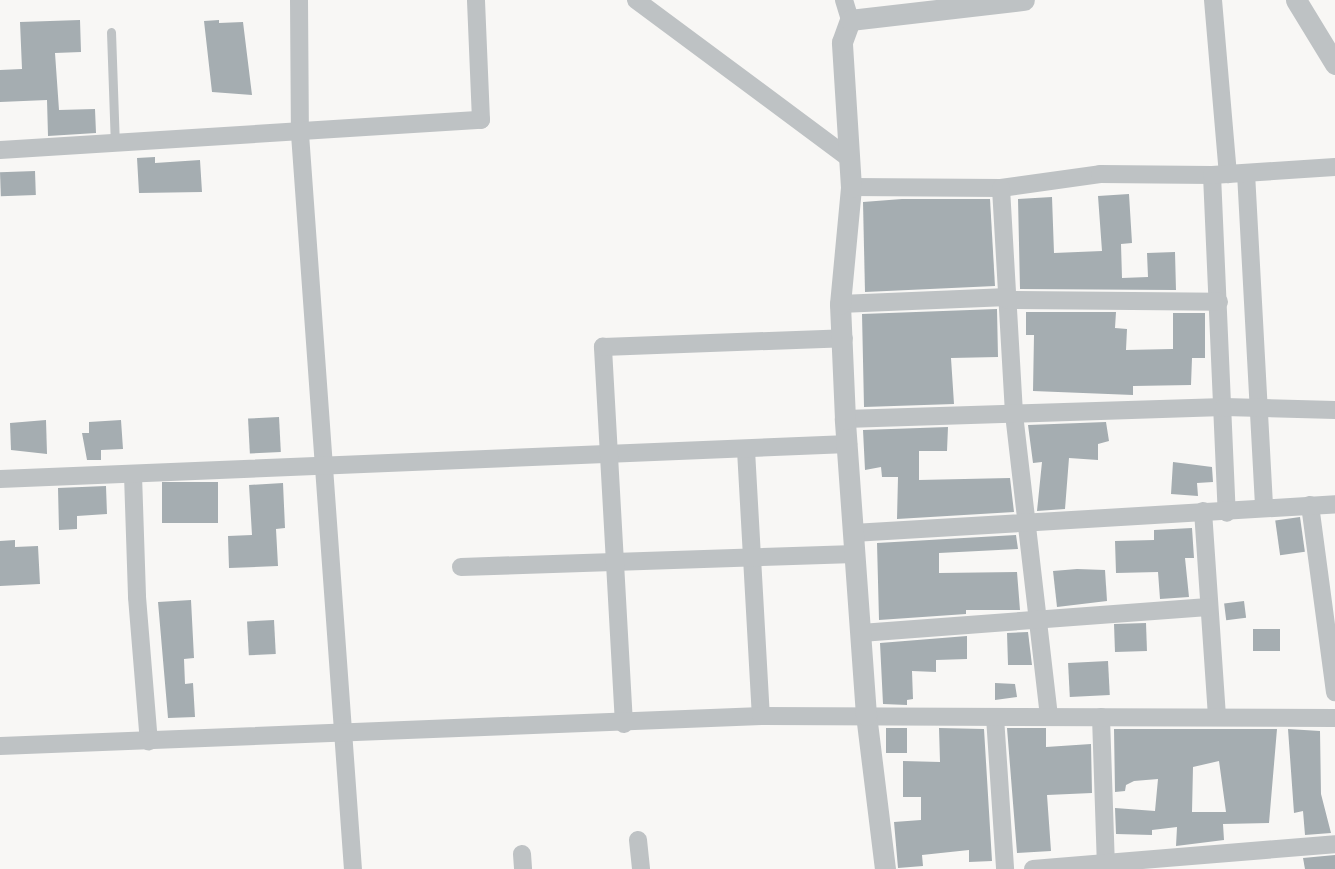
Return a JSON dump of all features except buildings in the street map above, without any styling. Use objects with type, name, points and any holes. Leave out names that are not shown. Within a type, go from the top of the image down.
[{"type":"street","points":[[299,0],[300,134],[320,464],[353,869]]},
{"type":"street","points":[[0,150],[300,134],[481,120],[476,0]]},
{"type":"street","points":[[636,0],[850,159]]},
{"type":"street","points":[[885,869],[866,715],[845,419],[844,338],[840,304],[851,187],[841,56],[847,10],[1024,0]]},
{"type":"street","points":[[1213,0],[1220,175],[1219,302],[1227,513]]},
{"type":"street","points":[[1296,0],[1335,64]]},
{"type":"street","points":[[851,187],[1001,188],[1100,174],[1220,175],[1335,167]]},
{"type":"street","points":[[1247,173],[1264,509]]},
{"type":"street","points":[[1001,188],[1014,414],[1049,716]]},
{"type":"street","points":[[840,304],[1008,299],[1219,302]]},
{"type":"street","points":[[624,723],[603,347],[844,338]]},
{"type":"street","points":[[845,419],[1224,407],[1335,410]]},
{"type":"street","points":[[0,479],[133,475],[320,464],[610,457],[848,444]]},
{"type":"street","points":[[746,450],[761,716]]},
{"type":"street","points":[[133,475],[136,597],[149,741]]},
{"type":"street","points":[[461,567],[752,557],[1026,522],[1203,511],[1227,513],[1335,504]]},
{"type":"street","points":[[1310,505],[1335,692]]},
{"type":"street","points":[[1203,511],[1217,716]]},
{"type":"street","points":[[861,633],[1036,617],[1208,607]]},
{"type":"street","points":[[0,746],[342,735],[761,716],[1335,718]]},
{"type":"street","points":[[995,717],[1005,869]]},
{"type":"street","points":[[1101,717],[1106,867]]},
{"type":"street","points":[[638,840],[641,869]]},
{"type":"street","points":[[1033,869],[1106,867],[1335,844]]},
{"type":"lane","points":[[111,32],[115,144]]}]
